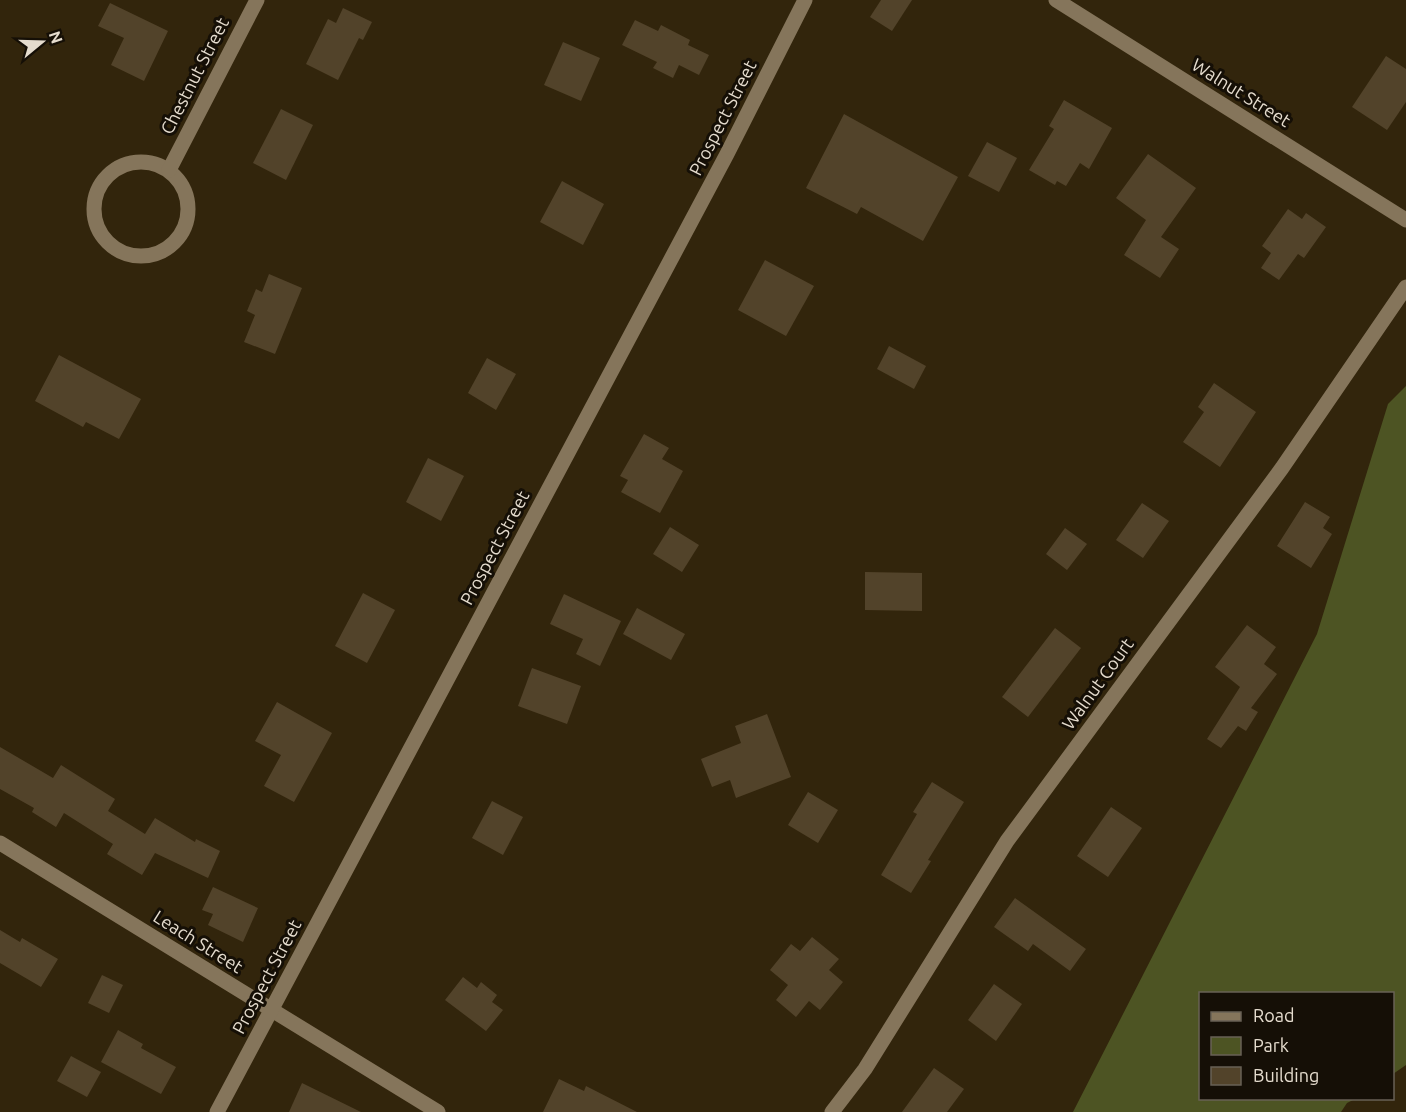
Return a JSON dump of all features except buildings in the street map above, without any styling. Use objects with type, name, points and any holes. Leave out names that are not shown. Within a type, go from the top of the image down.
[{"type":"street","name":"Chestnut Street","points":[[169,170],[257,0]]},
{"type":"street","name":"Prospect Street","points":[[217,1112],[724,160],[805,0]]},
{"type":"street","name":"Walnut Street","points":[[1056,0],[1406,220]]},
{"type":"street","points":[[149,163],[169,170],[177,178],[187,198],[187,221],[183,231],[168,248],[158,253],[136,256],[115,248],[107,241],[96,223],[95,202],[103,182],[110,174],[128,164],[149,163]]},
{"type":"street","name":"Walnut Court","points":[[832,1112],[865,1069],[1007,841],[1282,468],[1406,287]]},
{"type":"street","name":"Leach Street","points":[[0,843],[438,1112]]},
{"type":"green space","points":[[1406,386],[1406,1065],[1394,1073],[1394,992],[1199,992],[1199,1100],[1353,1100],[1347,1103],[1341,1112],[1073,1112],[1317,634],[1388,404]]}]
